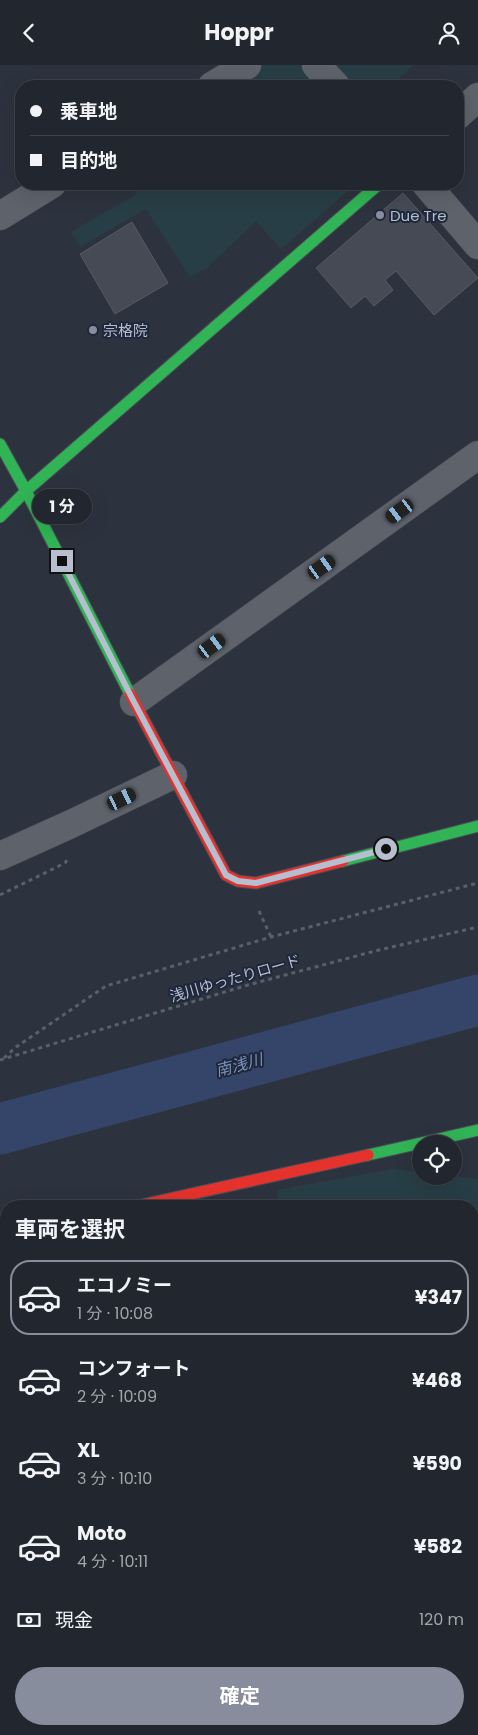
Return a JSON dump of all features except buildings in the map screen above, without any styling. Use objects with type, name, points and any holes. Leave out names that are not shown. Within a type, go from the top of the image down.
[{"type":"street","points":[[222,80],[247,65]]},
{"type":"street","points":[[316,65],[330,80]]},
{"type":"street","points":[[464,110],[478,97]]},
{"type":"street","points":[[0,216],[42,190]]},
{"type":"street","points":[[0,517],[26,491],[372,190]]},
{"type":"street","points":[[431,190],[478,245]]},
{"type":"street","points":[[0,444],[226,875],[238,881],[250,883],[266,880],[478,826]]},
{"type":"street","points":[[134,702],[478,455]]},
{"type":"street","points":[[0,856],[174,775]]},
{"type":"street","points":[[165,1200],[478,1130]]},
{"type":"path","points":[[2,1059],[16,1047],[106,986],[272,937],[478,883]]},
{"type":"path","points":[[257,905],[272,937]]},
{"type":"path","name":"浅川ゆったりロード","points":[[2,1059],[248,985],[379,950],[478,927]]},
{"type":"shaded area","points":[[247,65],[413,65],[398,80],[222,80]]},
{"type":"shaded area","points":[[135,190],[349,190],[281,249],[256,221],[207,268],[190,277],[146,209],[80,247],[71,232],[137,194]]},
{"type":"shaded area","points":[[393,1169],[412,1171],[412,1185],[462,1185],[462,1177],[478,1179],[478,1200],[278,1200],[277,1190]]},
{"type":"waterway","name":"南浅川","points":[[0,1129],[478,1000]]},
{"type":"traffic: fast","points":[[0,517],[26,491],[372,190]]},
{"type":"traffic: fast","points":[[0,444],[130,694]]},
{"type":"traffic: fast","points":[[343,861],[478,826]]},
{"type":"traffic: fast","points":[[368,1155],[478,1130]]},
{"type":"traffic: jam","points":[[130,694],[226,875],[238,881],[256,883],[343,861]]},
{"type":"traffic: jam","points":[[164,1200],[368,1155]]},
{"type":"place","name":"Due Tre","points":[[380,215]]},
{"type":"place","name":"宗格院","points":[[93,330]]},
{"type":"route","points":[[62,561],[226,875],[238,881],[256,883],[386,849]]}]
